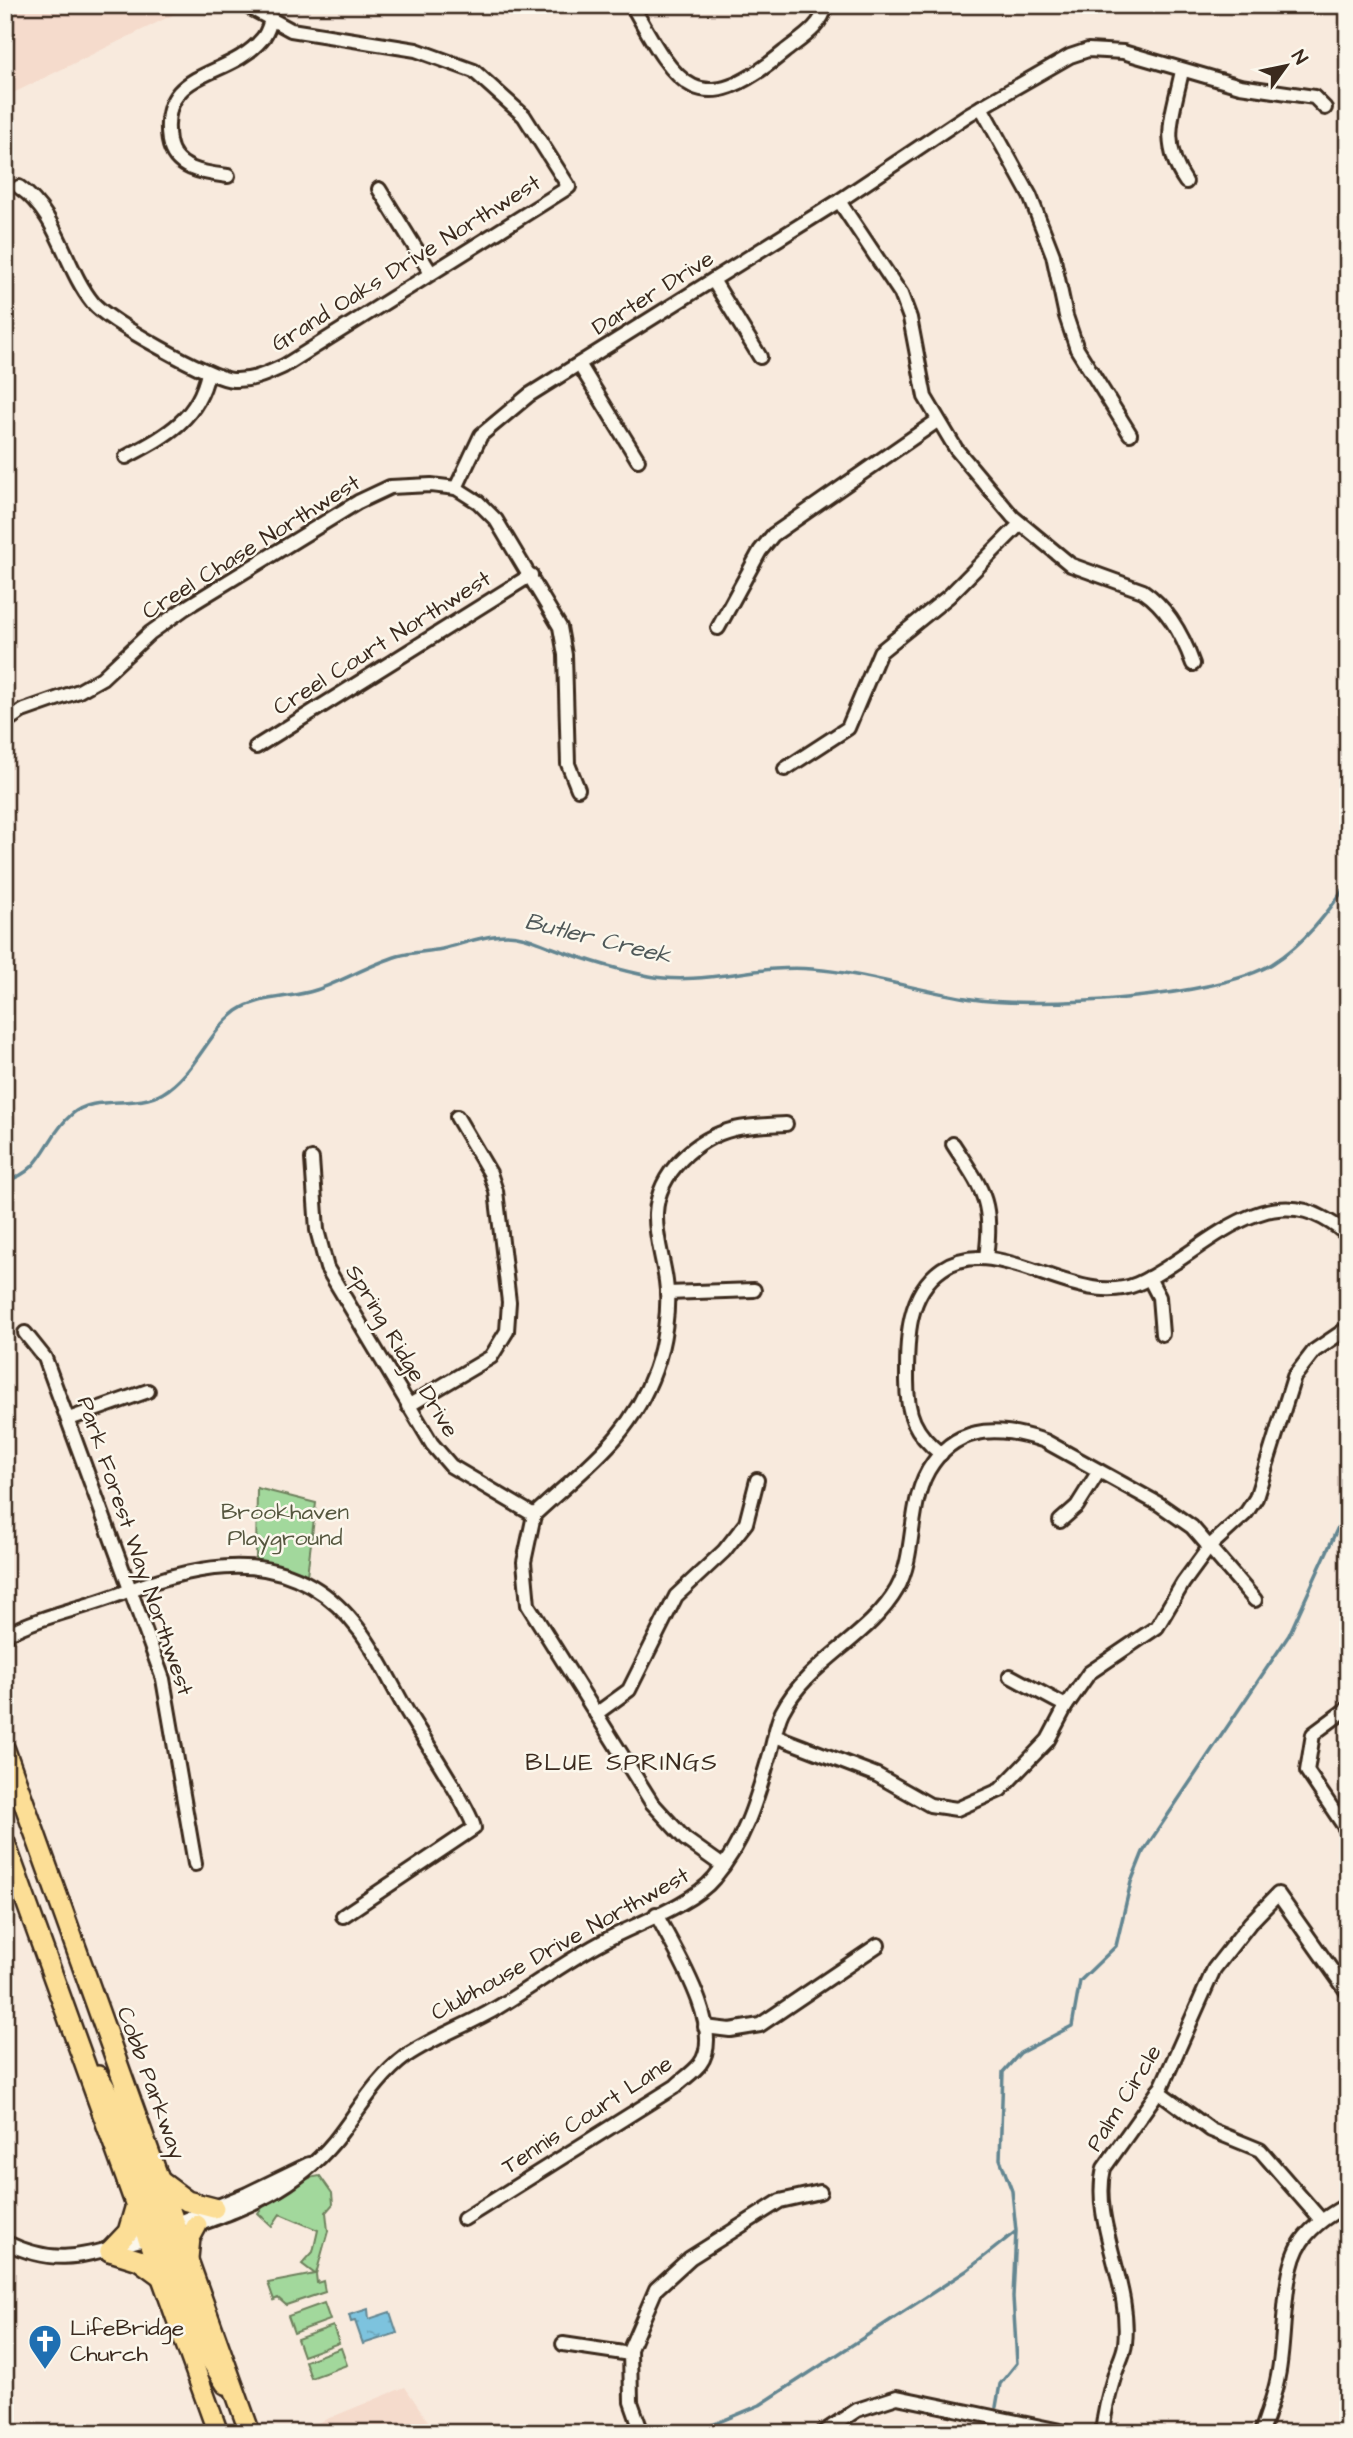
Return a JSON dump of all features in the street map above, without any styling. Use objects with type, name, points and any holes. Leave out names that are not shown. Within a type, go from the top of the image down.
[{"type":"main road","name":"Cobb Parkway","points":[[5,1750],[160,2180],[165,2231],[162,2277],[219,2433]]},
{"type":"main road","name":"Cobb Parkway","points":[[5,1843],[136,2206],[165,2231],[188,2259],[250,2433]]},
{"type":"main road","points":[[82,2055],[117,2107],[165,2231],[209,2359],[238,2398]]},
{"type":"main road","points":[[160,2180],[187,2201],[214,2207]]},
{"type":"main road","points":[[136,2206],[128,2232],[110,2250],[139,2260],[162,2277]]},
{"type":"main road","points":[[188,2259],[190,2238],[197,2225]]},
{"type":"street","name":"Grand Oaks Drive Northwest","points":[[19,187],[37,200],[93,303],[125,330],[208,373],[230,380],[254,379],[284,366],[569,187],[524,116],[474,71],[416,51],[291,30],[245,5]]},
{"type":"street","points":[[632,5],[672,74],[689,85],[717,91],[738,84],[767,66],[816,25],[826,5]]},
{"type":"street","points":[[228,176],[185,167],[171,150],[167,123],[172,102],[181,88],[245,53],[263,38],[271,20]]},
{"type":"street","name":"Darter Drive","points":[[456,488],[473,447],[494,422],[579,364],[1049,66],[1088,50],[1123,52],[1240,86],[1314,97],[1325,108]]},
{"type":"street","points":[[1182,71],[1168,140],[1173,164],[1185,183]]},
{"type":"street","points":[[981,107],[1030,195],[1053,255],[1066,316],[1077,349],[1130,434]]},
{"type":"street","points":[[379,189],[431,273]]},
{"type":"street","points":[[839,201],[901,294],[909,318],[925,397],[936,421],[956,449],[1020,524],[1071,565],[1143,591],[1153,598],[1172,620],[1193,664]]},
{"type":"street","points":[[713,280],[760,357]]},
{"type":"street","points":[[579,364],[638,460]]},
{"type":"street","points":[[126,457],[174,430],[187,419],[204,392],[208,373]]},
{"type":"street","points":[[718,628],[760,551],[772,535],[936,421]]},
{"type":"street","name":"Creel Chase Northwest","points":[[5,722],[22,711],[79,691],[102,678],[150,633],[177,614],[358,502],[390,487],[431,485],[456,488]]},
{"type":"street","points":[[456,488],[478,502],[496,520],[560,627],[565,655],[568,764],[578,789]]},
{"type":"street","points":[[785,769],[848,728],[880,652],[949,596],[1020,524]]},
{"type":"street","name":"Creel Court Northwest","points":[[256,747],[531,575]]},
{"type":"street","points":[[408,1406],[491,1357],[507,1331],[509,1302],[496,1191],[490,1173],[457,1116]]},
{"type":"street","points":[[723,1866],[685,1839],[652,1804],[528,1605],[524,1562],[534,1515],[607,1451],[643,1398],[656,1368],[664,1329],[667,1293],[656,1210],[664,1183],[680,1160],[715,1136],[730,1130],[786,1124]]},
{"type":"street","points":[[953,1144],[985,1196],[989,1217],[986,1256]]},
{"type":"street","name":"Spring Ridge Drive","points":[[312,1159],[317,1230],[327,1268],[408,1406],[432,1444],[451,1466],[534,1515]]},
{"type":"street","points":[[941,1454],[921,1435],[910,1417],[907,1362],[912,1311],[925,1284],[940,1270],[958,1261],[986,1256],[1084,1286],[1105,1289],[1134,1285],[1222,1232],[1271,1210],[1304,1210],[1334,1224],[1348,1237]]},
{"type":"street","points":[[1149,1278],[1160,1304],[1162,1335]]},
{"type":"street","points":[[667,1293],[754,1290]]},
{"type":"street","points":[[775,1736],[877,1775],[930,1805],[957,1809],[1000,1790],[1048,1740],[1066,1706],[1089,1673],[1157,1627],[1183,1583],[1210,1546],[1246,1513],[1256,1498],[1288,1394],[1301,1366],[1314,1351],[1348,1328]]},
{"type":"street","name":"Park Forest Way Northwest","points":[[26,1333],[45,1358],[163,1679],[195,1864]]},
{"type":"street","points":[[69,1419],[148,1391]]},
{"type":"street","name":"Clubhouse Drive Northwest","points":[[165,2231],[197,2225],[275,2193],[299,2179],[334,2141],[371,2090],[405,2057],[498,2008],[551,1972],[713,1881],[741,1839],[782,1712],[809,1676],[879,1612],[897,1588],[916,1502],[924,1479],[941,1454],[974,1432],[1009,1430],[1045,1441],[1159,1504],[1192,1527],[1255,1600]]},
{"type":"street","points":[[1060,1521],[1077,1506],[1099,1471]]},
{"type":"street","points":[[596,1714],[629,1690],[676,1596],[724,1551],[746,1523],[757,1480]]},
{"type":"street","points":[[9,1632],[200,1567],[238,1564],[272,1569],[300,1580],[325,1595],[362,1633],[474,1828],[343,1916]]},
{"type":"street","points":[[1010,1676],[1066,1706]]},
{"type":"street","points":[[1348,1708],[1313,1734],[1307,1770],[1348,1832]]},
{"type":"street","name":"Palm Circle","points":[[1102,2433],[1115,2374],[1125,2346],[1121,2280],[1100,2199],[1101,2180],[1104,2168],[1158,2091],[1214,1969],[1250,1923],[1278,1894],[1348,1993]]},
{"type":"street","name":"Tennis Court Lane","points":[[464,2219],[676,2086],[701,2063],[708,2038],[697,1996],[656,1914]]},
{"type":"street","points":[[705,2027],[730,2030],[760,2025],[878,1945]]},
{"type":"street","points":[[1158,2091],[1211,2130],[1260,2150],[1321,2221]]},
{"type":"street","name":"Clubhouse Drive Northwest","points":[[165,2231],[315,2160]]},
{"type":"street","points":[[642,2433],[631,2402],[630,2354],[656,2289],[690,2258],[780,2200],[820,2192]]},
{"type":"street","points":[[1261,2433],[1278,2378],[1287,2311],[1287,2278],[1293,2256],[1303,2240],[1321,2221],[1348,2204]]},
{"type":"street","points":[[5,2242],[26,2251],[56,2257],[80,2257],[165,2231]]},
{"type":"street","points":[[563,2344],[630,2354]]},
{"type":"street","points":[[822,2433],[857,2410],[897,2397],[1070,2433]]},
{"type":"shaded area","points":[[5,5],[186,5],[187,8],[5,97]]},
{"type":"shaded area","points":[[405,2387],[436,2433],[293,2433]]},
{"type":"green space","name":"Brookhaven Playground","points":[[257,1488],[316,1503],[306,1583],[256,1559]]},
{"type":"green space","points":[[320,2176],[332,2193],[333,2204],[326,2212],[328,2231],[316,2274],[317,2283],[323,2281],[325,2292],[286,2305],[278,2298],[274,2300],[268,2283],[315,2274],[302,2264],[313,2252],[318,2230],[280,2214],[272,2226],[258,2213],[286,2189],[303,2180]]},
{"type":"green space","points":[[324,2303],[330,2320],[294,2333],[288,2316]]},
{"type":"green space","points":[[333,2326],[339,2343],[303,2356],[297,2339]]},
{"type":"green space","points":[[341,2348],[347,2365],[311,2378],[305,2361]]},
{"type":"water","points":[[368,2309],[369,2319],[390,2312],[397,2333],[363,2344],[355,2321],[351,2322],[349,2315]]},
{"type":"waterway","name":"Butler Creek","points":[[5,1181],[28,1170],[62,1124],[81,1108],[103,1103],[140,1101],[163,1093],[174,1085],[217,1030],[237,1011],[256,1002],[316,990],[403,955],[442,949],[490,936],[514,935],[614,968],[649,976],[710,977],[792,968],[852,974],[952,996],[1002,1002],[1039,1003],[1126,998],[1211,985],[1246,976],[1272,964],[1314,928],[1348,883]]},
{"type":"waterway","points":[[996,2407],[1000,2384],[1017,2363],[1013,2297],[1016,2231],[1012,2191],[1000,2159],[1003,2072],[1020,2053],[1072,2026],[1080,1981],[1116,1946],[1131,1882],[1143,1852],[1289,1635],[1348,1505]]},
{"type":"waterway","points":[[693,2433],[760,2405],[966,2271],[1015,2232]]},
{"type":"waterway","points":[[996,2426],[996,2433]]},
{"type":"place","name":"LifeBridge Church","points":[[45,2371]]},
{"type":"district","name":"BLUE SPRINGS","points":[[622,1763]]}]
